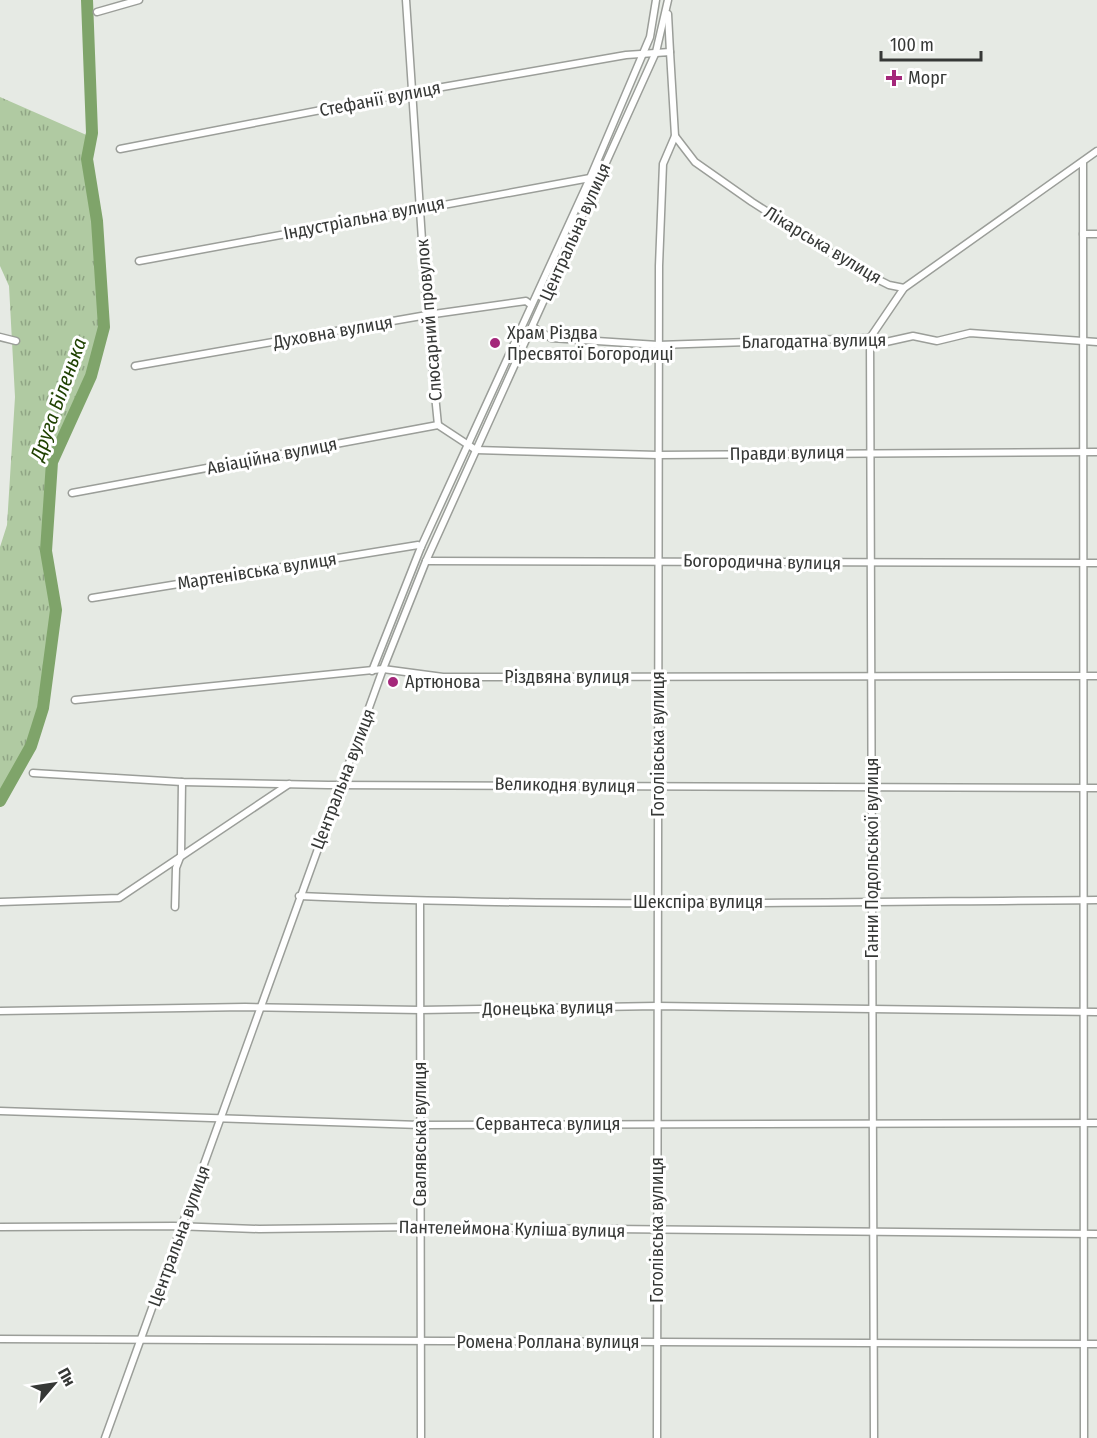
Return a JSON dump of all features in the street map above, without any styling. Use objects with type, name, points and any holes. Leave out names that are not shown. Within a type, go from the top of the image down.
[{"type":"street","points":[[97,12],[139,0]]},
{"type":"street","name":"Слюсарний провулок","points":[[406,0],[414,92],[427,315],[438,425]]},
{"type":"street","name":"Центральна вулиця","points":[[372,671],[421,547],[590,178],[650,37],[656,0]]},
{"type":"street","name":"Центральна вулиця","points":[[105,1438],[222,1119],[299,896],[383,669],[426,561],[656,52],[668,3]]},
{"type":"street","name":"Гоголівська вулиця","points":[[657,1438],[658,345],[663,164],[675,136],[668,3]]},
{"type":"street","points":[[656,52],[670,52]]},
{"type":"street","name":"Стефанії вулиця","points":[[120,149],[414,92],[626,55],[641,56],[656,52]]},
{"type":"street","name":"Лікарська вулиця","points":[[675,136],[695,162],[752,202],[853,267],[889,285],[904,288],[1097,151]]},
{"type":"street","points":[[1083,162],[1084,1438]]},
{"type":"street","name":"Індустріальна вулиця","points":[[139,261],[420,207],[590,178]]},
{"type":"street","points":[[1083,234],[1097,234]]},
{"type":"street","points":[[870,338],[904,288]]},
{"type":"street","name":"Духовна вулиця","points":[[135,366],[427,315],[526,302],[531,305]]},
{"type":"street","name":"Благодатна вулиця","points":[[533,327],[551,338],[658,345],[870,338],[886,342],[913,336],[937,341],[970,333],[1097,342]]},
{"type":"street","points":[[0,337],[16,341]]},
{"type":"street","name":"Ганни Подольської вулиця","points":[[870,338],[874,1438]]},
{"type":"street","points":[[438,425],[468,442],[476,450]]},
{"type":"street","name":"Авіаційна вулиця","points":[[72,493],[438,425]]},
{"type":"street","name":"Правди вулиця","points":[[476,450],[658,455],[1097,452]]},
{"type":"street","name":"Мартенівська вулиця","points":[[92,598],[417,545],[421,547]]},
{"type":"street","name":"Богородична вулиця","points":[[426,561],[1097,563]]},
{"type":"street","name":"Різдвяна вулиця","points":[[75,700],[383,669],[444,677],[1097,676]]},
{"type":"street","name":"Великодня вулиця","points":[[33,773],[182,782],[290,784],[1097,788]]},
{"type":"street","points":[[175,907],[176,868],[181,855],[182,782]]},
{"type":"street","points":[[0,902],[119,898],[290,784]]},
{"type":"street","name":"Шекспіра вулиця","points":[[299,896],[420,902],[1097,900]]},
{"type":"street","name":"Свалявська вулиця","points":[[420,902],[421,1438]]},
{"type":"street","name":"Донецька вулиця","points":[[0,1011],[259,1007],[420,1010],[657,1006],[1097,1012]]},
{"type":"street","name":"Сервантеса вулиця","points":[[0,1111],[420,1125],[1097,1123]]},
{"type":"street","name":"Пантелеймона Куліша вулиця","points":[[0,1227],[183,1226],[259,1229],[420,1227],[1097,1234]]},
{"type":"street","name":"Ромена Роллана вулиця","points":[[0,1339],[142,1338],[420,1342],[874,1341],[1097,1344]]},
{"type":"green space","points":[[0,97],[91,137],[87,159],[97,221],[104,327],[91,376],[52,462],[46,551],[56,610],[43,708],[31,746],[0,801],[0,547],[7,525],[15,397],[9,286],[0,266]]},
{"type":"waterway","name":"Друга Біленька","points":[[0,801],[31,746],[43,708],[56,610],[46,551],[52,462],[91,376],[104,327],[97,221],[87,159],[92,133],[87,0]]},
{"type":"place","name":"Морг","points":[[894,78]]},
{"type":"place","name":"Храм Різдва Пресвятої Богородиці","points":[[495,343]]},
{"type":"place","name":"Артюнова","points":[[393,682]]}]
